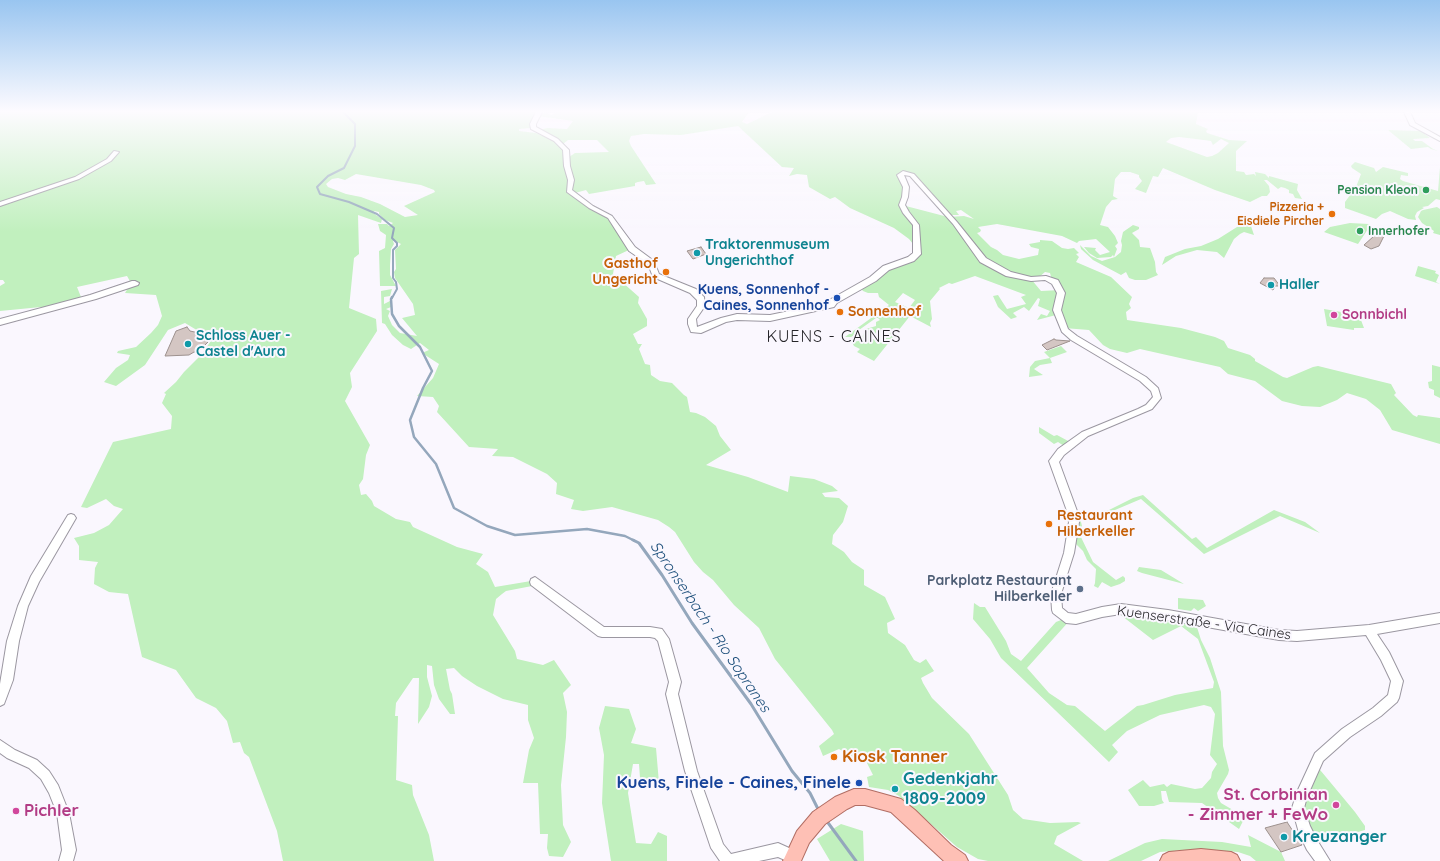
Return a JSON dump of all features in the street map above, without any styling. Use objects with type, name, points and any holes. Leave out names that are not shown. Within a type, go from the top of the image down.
[{"type":"main road","points":[[792,859],[807,831],[830,809],[854,797],[870,797],[895,805],[909,816],[945,851],[959,861]]},
{"type":"main road","points":[[1169,861],[1201,858],[1231,861]]},
{"type":"street","points":[[0,204],[77,178],[109,160],[116,152]]},
{"type":"street","name":"Kuenserstraße - Via Caines","points":[[566,152],[566,166],[571,180],[569,191],[591,207],[610,217],[632,249],[651,263],[656,274],[693,291],[701,299],[701,306],[692,319],[694,330],[701,330],[737,317],[770,318],[831,305],[834,301],[873,279],[886,268],[911,259],[916,254],[916,226],[902,205],[906,187],[900,175],[903,173],[912,175],[954,223],[983,260],[1009,274],[1031,279],[1046,278],[1055,282],[1061,292],[1057,310],[1065,330],[1089,347],[1143,379],[1155,390],[1157,398],[1149,407],[1142,411],[1085,434],[1061,452],[1054,460],[1072,511],[1074,522],[1069,553],[1056,594],[1057,610],[1066,618],[1076,618],[1121,609],[1168,615],[1279,635],[1297,636],[1369,630],[1440,618]]},
{"type":"street","points":[[0,322],[93,297],[135,283]]},
{"type":"street","points":[[0,700],[7,680],[13,641],[24,606],[35,579],[71,518]]},
{"type":"street","points":[[535,582],[602,632],[650,632],[658,633],[663,638],[675,682],[672,694],[691,771],[718,848],[729,861],[778,850],[792,859]]},
{"type":"street","points":[[1323,861],[1307,837],[1301,820],[1298,808],[1304,790],[1319,757],[1346,733],[1377,712],[1393,698],[1398,681],[1369,630]]},
{"type":"street","points":[[0,746],[11,754],[33,764],[45,775],[54,789],[63,813],[69,850],[66,861]]},
{"type":"green space","points":[[0,152],[564,152],[569,183],[568,192],[611,220],[631,249],[616,256],[613,274],[639,297],[638,303],[647,319],[647,326],[633,334],[638,344],[642,344],[639,349],[645,364],[650,365],[651,375],[660,381],[672,383],[687,397],[690,412],[705,417],[716,426],[720,436],[731,450],[706,465],[748,477],[788,492],[790,476],[814,479],[832,486],[838,491],[822,493],[825,497],[839,498],[848,506],[843,522],[833,535],[832,544],[844,552],[852,562],[864,570],[864,585],[885,597],[895,619],[887,623],[888,633],[905,645],[914,660],[920,663],[926,659],[934,671],[921,678],[923,683],[932,698],[969,734],[1008,795],[1013,810],[1023,819],[1050,823],[1081,823],[1057,836],[1054,844],[1083,861],[988,861],[978,859],[957,847],[899,796],[888,790],[869,787],[867,777],[873,775],[863,755],[849,758],[847,754],[839,749],[823,756],[819,746],[834,734],[832,730],[775,659],[759,628],[734,605],[713,580],[694,562],[675,532],[669,527],[658,520],[612,507],[583,511],[571,509],[574,500],[556,494],[557,483],[547,474],[513,457],[492,456],[498,449],[469,447],[437,412],[439,406],[433,397],[417,396],[433,378],[439,364],[422,353],[429,350],[420,343],[411,349],[403,345],[392,335],[385,324],[382,323],[381,291],[392,289],[390,296],[384,297],[384,304],[390,301],[391,307],[386,309],[390,311],[388,316],[392,325],[400,333],[417,336],[402,318],[415,315],[413,304],[395,278],[395,250],[401,244],[395,241],[393,241],[394,244],[391,249],[390,275],[396,286],[380,286],[379,251],[385,248],[386,235],[380,231],[378,224],[387,224],[389,226],[393,223],[385,220],[379,212],[374,211],[373,213],[382,219],[381,223],[358,215],[359,254],[354,258],[349,308],[376,319],[377,331],[350,373],[352,387],[345,401],[370,445],[366,455],[363,479],[359,485],[361,495],[366,494],[374,506],[396,519],[410,522],[413,527],[457,547],[483,554],[476,564],[488,572],[495,587],[531,581],[532,586],[506,591],[496,599],[493,615],[515,651],[517,659],[543,665],[554,660],[571,685],[563,693],[567,712],[561,785],[563,825],[571,842],[563,857],[549,856],[547,848],[548,834],[540,834],[538,783],[523,783],[529,750],[534,738],[528,720],[528,705],[503,699],[477,686],[462,676],[454,668],[446,669],[455,714],[450,714],[439,699],[434,685],[432,666],[427,665],[427,677],[432,696],[429,707],[418,724],[419,678],[413,678],[396,703],[395,716],[398,716],[396,780],[412,785],[413,795],[429,835],[434,861],[283,861],[277,831],[249,757],[244,753],[240,742],[233,743],[227,721],[216,708],[196,698],[176,670],[142,657],[128,594],[109,592],[94,584],[95,568],[98,562],[79,560],[79,546],[74,538],[94,533],[109,525],[123,509],[114,506],[106,499],[87,508],[81,507],[113,442],[171,429],[172,416],[162,403],[166,394],[164,393],[201,355],[213,338],[185,323],[168,330],[145,365],[116,386],[104,382],[116,368],[128,360],[130,355],[117,353],[118,351],[136,347],[158,325],[162,316],[156,295],[125,293],[131,283],[127,276],[77,287],[81,297],[103,291],[104,293],[46,309],[41,307],[0,311],[0,286],[5,283],[3,280],[0,280]],"holes":[[[356,174],[421,185],[434,190],[435,192],[404,206],[418,215],[405,217],[380,204],[361,197],[346,194],[328,187],[326,184],[332,179],[338,178],[345,180]]]},
{"type":"green space","points":[[635,152],[656,184],[646,185],[644,181],[635,183],[635,186],[589,194],[586,190],[575,193],[572,190],[574,178],[569,168],[569,157],[575,153]]},
{"type":"green space","points":[[766,152],[1194,152],[1207,157],[1219,152],[1236,152],[1236,171],[1244,172],[1246,175],[1254,174],[1256,176],[1255,172],[1265,174],[1269,178],[1269,176],[1298,184],[1297,190],[1302,199],[1295,198],[1293,194],[1289,193],[1289,190],[1285,188],[1281,187],[1278,189],[1267,180],[1264,180],[1269,186],[1270,192],[1267,196],[1262,196],[1250,202],[1215,190],[1163,168],[1158,177],[1153,176],[1146,193],[1135,189],[1142,181],[1139,175],[1130,172],[1121,172],[1115,179],[1113,196],[1118,199],[1112,200],[1106,207],[1100,225],[1108,227],[1115,236],[1118,243],[1115,246],[1117,249],[1114,257],[1113,255],[1111,257],[1097,258],[1089,253],[1084,247],[1096,248],[1095,250],[1100,255],[1110,252],[1096,239],[1079,241],[1077,243],[1062,236],[997,224],[978,227],[981,230],[977,233],[991,247],[1003,255],[1019,259],[1038,255],[1039,249],[1031,247],[1029,244],[1040,242],[1040,240],[1052,241],[1062,248],[1074,248],[1079,253],[1076,254],[1079,257],[1076,262],[1111,277],[1132,297],[1129,304],[1131,308],[1126,312],[1127,320],[1181,328],[1215,337],[1224,341],[1228,348],[1250,355],[1255,359],[1255,361],[1283,377],[1287,378],[1318,366],[1391,384],[1396,393],[1394,395],[1413,415],[1417,417],[1418,415],[1440,418],[1440,444],[1392,430],[1380,410],[1366,399],[1347,393],[1337,400],[1320,407],[1302,406],[1282,401],[1255,381],[1228,374],[1220,367],[1140,349],[1127,353],[1110,349],[1103,345],[1089,330],[1064,328],[1056,315],[1037,320],[1041,314],[1047,316],[1050,311],[1038,306],[1040,299],[1038,298],[1029,311],[1024,307],[1013,313],[1017,317],[1011,319],[998,307],[993,296],[998,295],[1007,309],[1026,304],[1021,297],[1026,295],[975,276],[952,284],[949,283],[939,288],[940,289],[930,301],[932,319],[930,323],[931,327],[910,316],[874,361],[857,352],[860,349],[854,346],[852,342],[865,340],[861,339],[866,329],[876,326],[876,322],[880,320],[878,318],[859,330],[859,333],[851,337],[845,337],[889,305],[879,297],[878,293],[868,293],[863,291],[860,287],[882,271],[908,261],[917,249],[909,239],[894,228],[850,208],[835,197],[830,199],[809,187],[807,175],[797,174],[789,176],[794,168],[782,167]],"holes":[[[903,173],[912,175],[946,215],[959,215],[956,211],[961,210],[974,219],[964,216],[948,217],[902,205],[906,187]],[[1045,272],[1050,273],[1052,280],[1061,290],[1041,291],[1031,279],[1038,278]],[[903,293],[915,300],[909,308],[895,302]]]},
{"type":"green space","points":[[1355,162],[1374,168],[1376,172],[1383,167],[1408,173],[1408,176],[1401,175],[1400,179],[1438,191],[1440,167],[1440,200],[1436,199],[1428,206],[1422,207],[1424,208],[1417,212],[1415,216],[1416,220],[1408,219],[1390,211],[1382,214],[1376,219],[1345,208],[1345,202],[1356,187],[1361,174],[1351,166]]},
{"type":"green space","points":[[1437,207],[1440,209],[1440,235],[1433,233],[1434,231],[1422,223],[1418,217],[1421,211]]},
{"type":"green space","points":[[1245,219],[1249,220],[1254,235],[1244,232],[1240,234],[1234,239],[1224,258],[1217,252],[1197,250],[1176,256],[1162,265],[1165,257],[1218,239],[1237,227]]},
{"type":"green space","points":[[1350,223],[1369,224],[1368,229],[1358,244],[1324,232],[1330,227]]},
{"type":"green space","points":[[1133,225],[1139,227],[1139,229],[1132,233],[1139,240],[1140,247],[1150,248],[1158,275],[1146,280],[1135,280],[1129,278],[1126,272],[1121,275],[1093,260],[1081,249],[1080,245],[1091,256],[1102,261],[1115,257],[1121,252],[1123,232]]},
{"type":"green space","points":[[1418,266],[1436,271],[1435,273],[1439,275],[1436,282],[1440,284],[1415,276]]},
{"type":"green space","points":[[1324,309],[1359,315],[1364,328],[1354,328],[1354,330],[1327,326]]},
{"type":"green space","points":[[1061,346],[1067,352],[1050,358],[1044,352]]},
{"type":"green space","points":[[1050,358],[1052,363],[1040,365],[1034,369],[1043,375],[1029,377],[1030,367],[1035,361]]},
{"type":"green space","points":[[1432,365],[1440,367],[1440,398],[1434,395],[1434,390],[1429,388],[1428,382],[1432,381]]},
{"type":"green space","points":[[1039,427],[1054,436],[1057,435],[1070,442],[1064,446],[1058,442],[1054,444],[1039,433]]},
{"type":"green space","points":[[1143,495],[1192,539],[1196,537],[1207,548],[1274,510],[1305,522],[1320,533],[1280,516],[1204,554],[1141,499],[1115,510],[1080,518],[1082,526],[1079,533],[1093,562],[1116,580],[1123,576],[1125,578],[1125,581],[1111,587],[1102,582],[1098,588],[1094,586],[1096,569],[1087,560],[1083,551],[1072,540],[1077,516],[1109,510],[1133,498]]},
{"type":"green space","points":[[1139,567],[1161,570],[1184,584],[1142,573],[1137,571]]},
{"type":"green space","points":[[1178,598],[1203,600],[1206,606],[1198,611],[1194,608],[1191,611],[1178,609]]},
{"type":"green space","points":[[974,603],[980,607],[985,607],[1006,641],[1011,654],[1021,661],[1056,622],[1066,618],[1071,619],[1027,668],[1049,693],[1067,705],[1075,706],[1105,731],[1137,706],[1175,695],[1213,688],[1214,682],[1198,639],[1181,626],[1153,640],[1122,616],[1117,610],[1196,624],[1201,640],[1210,658],[1221,692],[1223,746],[1229,770],[1217,793],[1218,798],[1221,803],[1245,817],[1239,829],[1202,803],[1169,802],[1166,791],[1161,791],[1162,800],[1164,803],[1154,806],[1139,806],[1128,790],[1143,780],[1150,787],[1164,784],[1167,787],[1171,784],[1195,789],[1202,788],[1211,778],[1212,772],[1217,764],[1210,755],[1215,714],[1211,707],[1204,705],[1160,715],[1127,731],[1112,745],[1118,752],[1109,762],[1001,658],[990,639],[973,619]]},
{"type":"green space","points":[[605,706],[629,709],[636,729],[631,743],[656,748],[659,783],[647,788],[640,778],[639,764],[633,764],[628,793],[636,843],[651,844],[658,832],[667,836],[667,861],[611,861],[602,803],[604,755],[599,728]]},
{"type":"green space","points":[[1316,765],[1355,812],[1365,826],[1365,830],[1312,845],[1301,796]]},
{"type":"green space","points":[[841,824],[863,831],[864,861],[830,861],[817,839]]},
{"type":"green space","points":[[1248,835],[1281,852],[1285,861],[1256,861],[1250,856],[1238,852],[1199,849],[1160,852],[1141,861],[1108,861],[1145,843],[1162,839],[1222,842],[1251,847]]},
{"type":"building","points":[[1376,231],[1385,234],[1379,246],[1371,249],[1364,245],[1374,236]]},
{"type":"building","name":"Traktorenmuseum Ungerichthof","points":[[701,247],[706,254],[693,259],[687,251]]},
{"type":"building","name":"Haller","points":[[1264,278],[1274,278],[1280,286],[1275,286],[1273,290],[1260,283]]},
{"type":"building","name":"Schloss Auer - Castel d'Aura","points":[[187,327],[190,331],[199,333],[211,339],[198,352],[194,352],[189,355],[165,356],[176,331]]},
{"type":"building","points":[[1054,339],[1070,341],[1047,350],[1042,345]]},
{"type":"building","name":"Kreuzanger","points":[[1287,822],[1302,845],[1281,852],[1265,828]]},
{"type":"waterway","name":"Spronserbach - Rio Sopranes","points":[[352,152],[344,168],[328,176],[317,187],[320,194],[349,202],[377,214],[394,228],[392,238],[397,243],[397,246],[393,250],[393,278],[396,282],[397,289],[392,298]]},
{"type":"waterway","name":"Spronserbach - Rio Sopranes","points":[[392,297],[392,314],[399,326],[420,347],[432,371],[423,388],[410,420],[414,437],[436,464],[454,508],[487,526],[515,535],[587,529],[625,536],[639,543],[662,575],[692,623],[751,704],[792,771],[810,793],[819,811]]},
{"type":"waterway","name":"Spronserbach - Rio Sopranes","points":[[826,820],[856,861]]},
{"type":"place","name":"Pension Kleon","points":[[1426,190]]},
{"type":"place","name":"Pizzeria + Eisdiele Pircher","points":[[1332,214]]},
{"type":"place","name":"Innerhofer","points":[[1360,231]]},
{"type":"place","name":"Traktorenmuseum Ungerichthof","points":[[697,253]]},
{"type":"place","name":"Gasthof Ungericht","points":[[666,272]]},
{"type":"place","name":"Haller","points":[[1271,285]]},
{"type":"place","name":"Kuens, Sonnenhof - Caines, Sonnenhof","points":[[837,298]]},
{"type":"place","name":"Sonnenhof","points":[[840,312]]},
{"type":"place","name":"Sonnbichl","points":[[1334,315]]},
{"type":"place","name":"Schloss Auer - Castel d'Aura","points":[[188,344]]},
{"type":"place","name":"Restaurant Hilberkeller","points":[[1049,524]]},
{"type":"place","name":"Parkplatz Restaurant Hilberkeller","points":[[1080,589]]},
{"type":"place","name":"Kiosk Tanner","points":[[834,757]]},
{"type":"place","name":"Kuens, Finele - Caines, Finele","points":[[859,783]]},
{"type":"place","name":"Gedenkjahr 1809-2009","points":[[895,789]]},
{"type":"place","name":"St. Corbinian - Zimmer + FeWo","points":[[1336,805]]},
{"type":"place","name":"Pichler","points":[[16,811]]},
{"type":"place","name":"Kreuzanger","points":[[1284,837]]},
{"type":"district","name":"KUENS - CAINES","points":[[834,337]]}]
